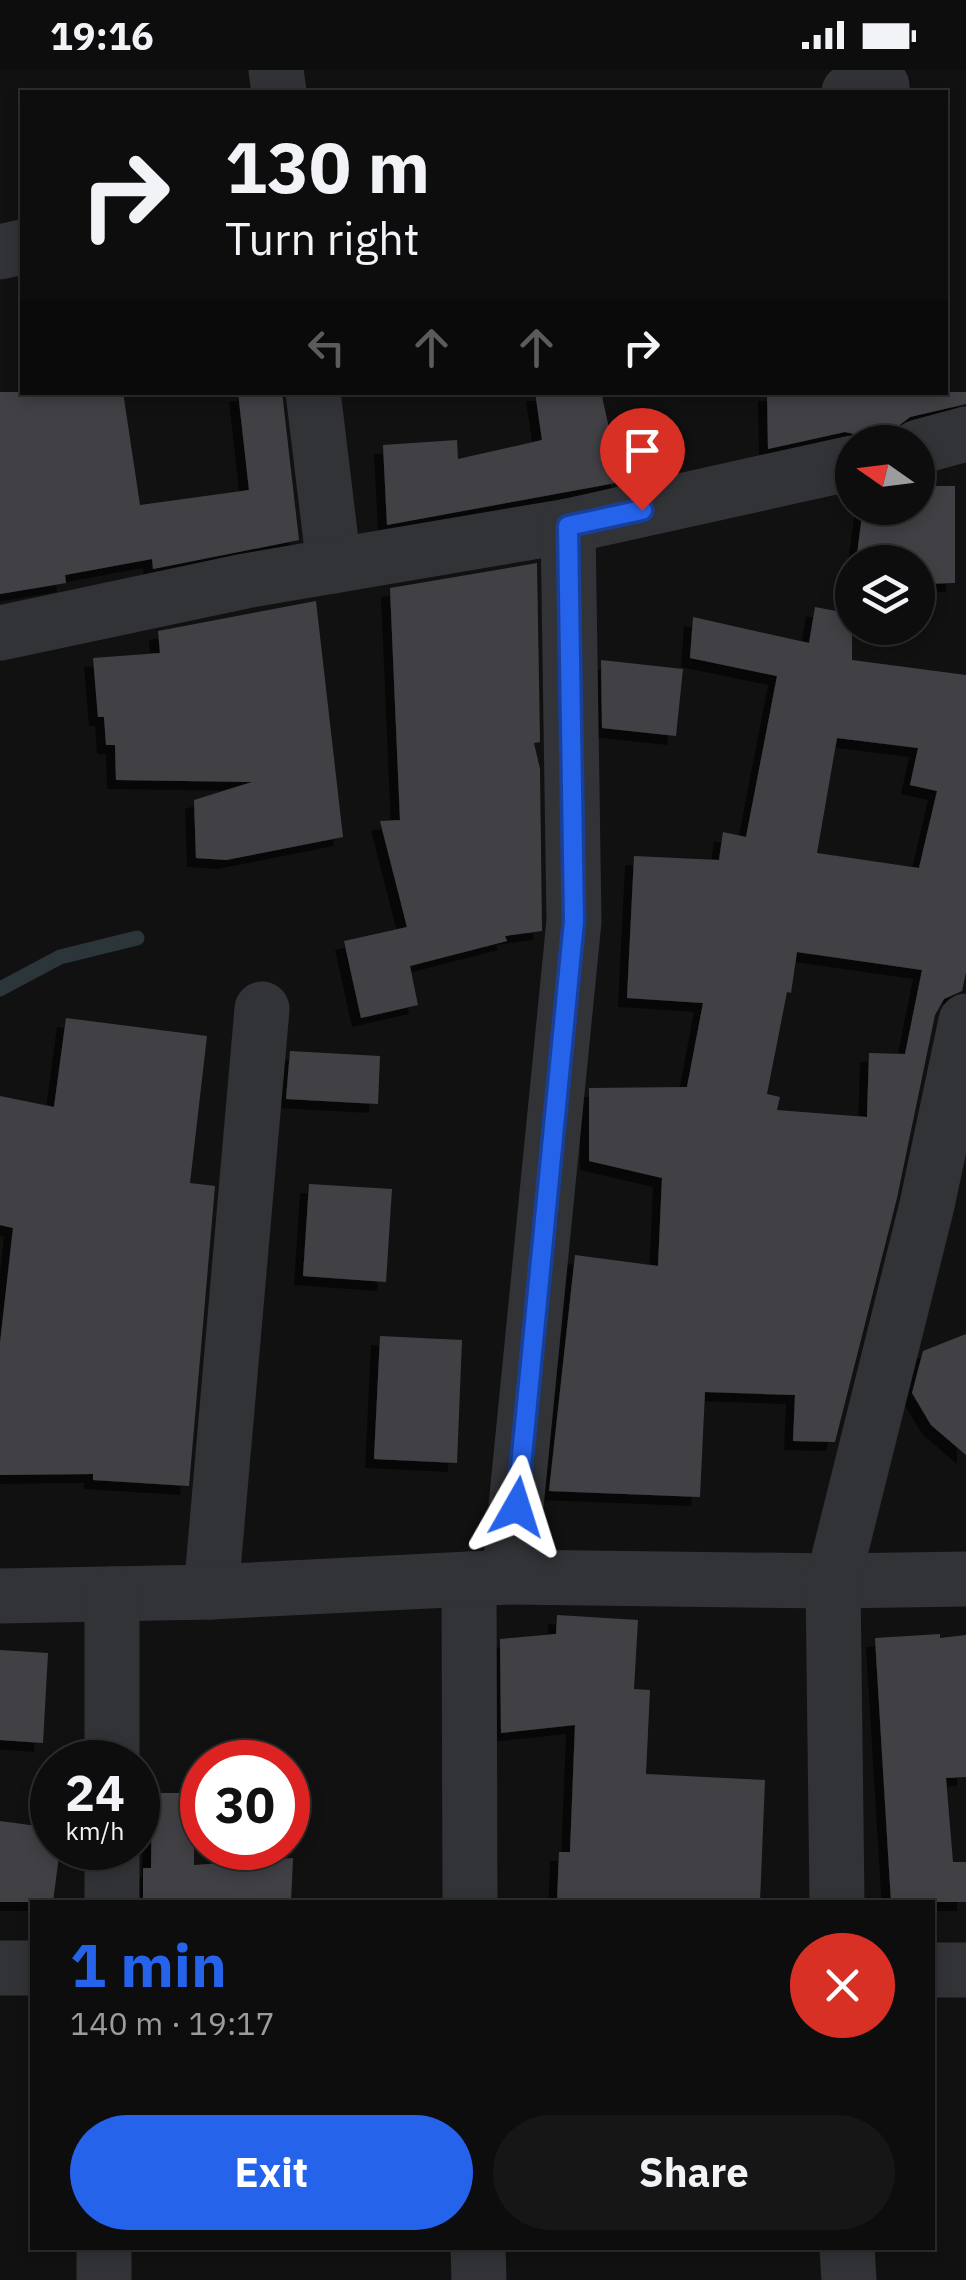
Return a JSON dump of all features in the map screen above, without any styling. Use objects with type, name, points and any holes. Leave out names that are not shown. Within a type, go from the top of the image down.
[{"type":"street","points":[[313,395],[334,566]]},
{"type":"street","points":[[935,442],[966,434]]},
{"type":"street","points":[[0,633],[334,566],[568,526],[835,467]]},
{"type":"street","points":[[470,1900],[490,1578],[574,921],[568,526]]},
{"type":"street","points":[[211,1592],[262,1008]]},
{"type":"street","points":[[837,1900],[833,1581],[927,1205],[966,1021]]},
{"type":"street","points":[[0,1596],[211,1592],[490,1578],[966,1578]]},
{"type":"street","points":[[112,1594],[112,1740]]},
{"type":"street","points":[[112,1870],[112,1900]]},
{"type":"street","points":[[0,1968],[30,1968]]},
{"type":"street","points":[[935,1970],[966,1970]]},
{"type":"street","points":[[104,2250],[104,2280]]},
{"type":"street","points":[[478,2250],[479,2280]]},
{"type":"street","points":[[848,2250],[848,2280]]},
{"type":"building","points":[[0,392],[123,395],[140,505],[249,490],[238,395],[282,395],[299,540],[153,569],[152,559],[65,575],[66,583],[0,594]]},
{"type":"building","points":[[966,392],[966,404],[910,417],[900,425],[835,425],[835,434],[768,449],[767,395]]},
{"type":"building","points":[[535,395],[602,395],[621,482],[387,525],[383,445],[457,440],[458,459],[542,440]]},
{"type":"building","points":[[935,486],[955,486],[955,583],[935,584],[935,545],[858,545],[861,525],[935,525]]},
{"type":"building","points":[[537,563],[540,742],[534,743],[540,769],[542,931],[505,936],[507,941],[410,966],[418,1005],[361,1018],[344,941],[407,927],[380,821],[400,820],[390,588]]},
{"type":"building","points":[[316,601],[343,837],[226,860],[196,858],[194,800],[252,782],[116,780],[115,745],[106,745],[104,717],[98,717],[93,658],[160,653],[158,631]]},
{"type":"building","points":[[815,607],[835,611],[835,645],[852,645],[852,660],[966,675],[966,972],[962,991],[944,999],[935,1015],[897,1198],[835,1442],[793,1441],[795,1395],[705,1392],[700,1497],[549,1491],[575,1255],[658,1266],[662,1178],[589,1161],[589,1088],[687,1087],[703,1003],[627,998],[634,856],[719,860],[723,832],[746,837],[777,676],[690,658],[693,617],[809,643]],"holes":[[[837,738],[918,748],[910,785],[937,791],[919,868],[817,853]],[[797,952],[922,970],[905,1054],[869,1053],[867,1117],[777,1110],[780,1097],[767,1094]]]},
{"type":"building","points":[[601,660],[683,669],[676,736],[602,728]]},
{"type":"building","points":[[66,1018],[207,1036],[190,1183],[215,1186],[189,1486],[93,1480],[93,1474],[0,1475],[0,1343],[13,1228],[0,1225],[0,1096],[54,1107]]},
{"type":"building","points":[[290,1051],[380,1056],[378,1104],[286,1099]]},
{"type":"building","points":[[309,1184],[392,1189],[386,1282],[303,1276]]},
{"type":"building","points":[[966,1334],[966,1455],[931,1425],[912,1393],[923,1351]]},
{"type":"building","points":[[380,1336],[462,1340],[457,1463],[374,1459]]},
{"type":"building","points":[[557,1615],[638,1620],[634,1689],[650,1690],[646,1774],[765,1780],[760,1900],[557,1900],[559,1852],[570,1852],[575,1725],[501,1733],[500,1639],[556,1634]]},
{"type":"building","points":[[966,1635],[966,1777],[946,1778],[953,1862],[966,1862],[966,1902],[891,1900],[875,1638]]},
{"type":"building","points":[[0,1650],[48,1653],[43,1740],[0,1740]]},
{"type":"building","points":[[160,1793],[180,1793],[180,1870],[292,1870],[291,1900],[143,1900],[143,1870],[160,1870]]},
{"type":"building","points":[[0,1821],[30,1825],[30,1870],[57,1870],[53,1900],[0,1902]]},
{"type":"waterway","points":[[0,989],[60,957],[137,938]]},
{"type":"route","points":[[517,1507],[574,921],[568,526],[642,510]]}]
